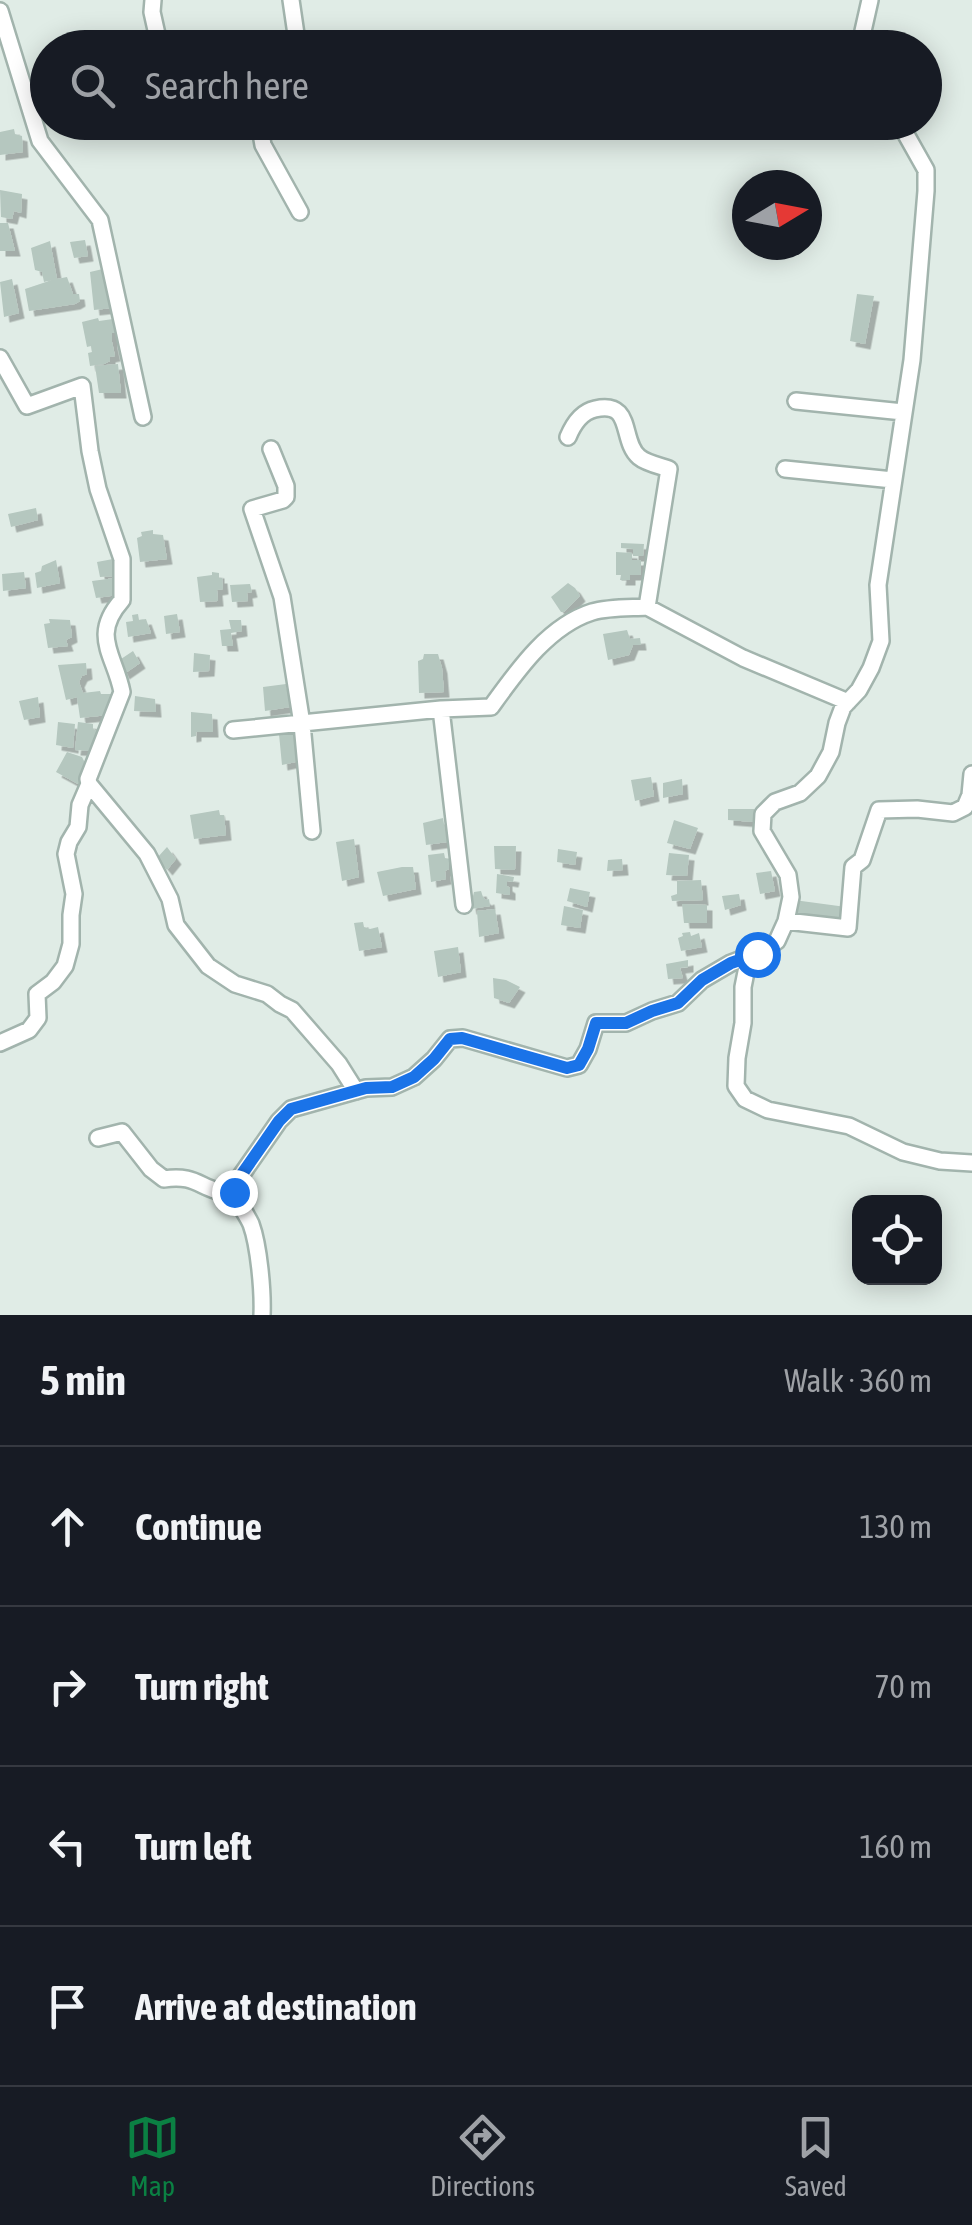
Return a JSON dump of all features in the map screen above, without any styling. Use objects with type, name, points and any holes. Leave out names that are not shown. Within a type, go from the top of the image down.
[{"type":"street","points":[[152,0],[156,30]]},
{"type":"street","points":[[291,0],[295,30]]},
{"type":"street","points":[[864,30],[870,0]]},
{"type":"street","points":[[0,11],[30,108]]},
{"type":"street","points":[[40,140],[100,220],[144,418]]},
{"type":"street","points":[[262,140],[300,212]]},
{"type":"street","points":[[263,1314],[256,1239],[233,1187],[291,1109],[356,1091],[392,1087],[414,1077],[450,1039],[462,1038],[567,1068],[579,1065],[596,1023],[626,1023],[678,1003],[702,980],[778,941],[791,897],[788,875],[762,831],[763,814],[775,802],[800,794],[818,776],[831,752],[843,707],[872,668],[881,641],[878,585],[912,360],[926,170],[909,140]]},
{"type":"street","points":[[0,358],[27,406],[82,386],[94,470],[122,559],[122,600],[110,614],[106,632],[108,654],[122,692],[88,780],[78,827],[66,854],[74,894],[66,966],[37,994],[38,1018],[29,1030],[0,1042]]},
{"type":"street","points":[[796,401],[903,412]]},
{"type":"street","points":[[568,437],[574,424],[588,411],[617,411],[640,458],[670,469],[647,607]]},
{"type":"street","points":[[272,448],[286,486],[286,497],[252,509],[282,598],[302,724],[312,831]]},
{"type":"street","points":[[785,470],[893,480]]},
{"type":"street","points":[[233,730],[491,707],[536,650],[573,621],[595,611],[647,607],[743,658],[848,702]]},
{"type":"street","points":[[441,709],[464,905]]},
{"type":"street","points":[[786,921],[848,928],[853,867],[862,860],[879,810],[953,812],[965,807],[972,774]]},
{"type":"street","points":[[89,784],[147,854],[170,899],[176,925],[208,966],[292,1010],[356,1091]]},
{"type":"street","points":[[757,954],[747,968],[743,987],[736,1086],[744,1099],[768,1110],[849,1126],[902,1152],[940,1162],[972,1163]]},
{"type":"street","points":[[98,1138],[122,1132],[164,1179],[197,1179],[220,1193],[234,1192]]},
{"type":"building","points":[[14,129],[15,134],[22,136],[23,152],[0,155],[0,132]]},
{"type":"building","points":[[0,190],[22,194],[21,213],[14,211],[12,219],[1,217]]},
{"type":"building","points":[[0,223],[8,223],[15,251],[0,251]]},
{"type":"building","points":[[85,240],[88,256],[74,258],[70,242]]},
{"type":"building","points":[[50,241],[57,279],[67,277],[80,301],[29,311],[25,289],[52,280],[44,282],[42,272],[35,270],[31,248]]},
{"type":"building","points":[[107,268],[112,308],[94,310],[90,272]]},
{"type":"building","points":[[12,279],[19,313],[4,317],[0,282]]},
{"type":"building","points":[[857,294],[874,296],[865,344],[850,341]]},
{"type":"building","points":[[113,319],[115,356],[104,364],[90,366],[91,346],[87,347],[82,322]]},
{"type":"building","points":[[118,364],[121,393],[99,393],[95,366]]},
{"type":"building","points":[[36,508],[38,520],[11,527],[8,514]]},
{"type":"building","points":[[153,530],[153,534],[163,535],[167,559],[140,562],[137,538],[142,536],[141,532]]},
{"type":"building","points":[[621,543],[644,544],[643,556],[633,556],[633,549],[621,548]]},
{"type":"building","points":[[616,552],[632,553],[632,560],[641,560],[641,575],[620,580],[621,575],[616,575]]},
{"type":"building","points":[[113,559],[115,576],[100,577],[97,562]]},
{"type":"building","points":[[56,560],[60,583],[37,588],[35,573]]},
{"type":"building","points":[[24,572],[26,588],[3,591],[2,574]]},
{"type":"building","points":[[219,573],[223,589],[217,590],[218,601],[200,602],[197,577]]},
{"type":"building","points":[[115,578],[118,595],[96,598],[92,581]]},
{"type":"building","points":[[568,583],[580,596],[561,612],[551,597]]},
{"type":"building","points":[[250,584],[248,601],[232,602],[230,585]]},
{"type":"building","points":[[138,614],[139,620],[146,619],[151,633],[128,637],[126,622],[133,621],[132,615]]},
{"type":"building","points":[[177,614],[180,632],[166,634],[164,616]]},
{"type":"building","points":[[49,619],[70,620],[72,637],[66,640],[68,646],[48,648],[44,624],[50,623]]},
{"type":"building","points":[[229,620],[241,620],[242,631],[231,633],[233,646],[222,646],[220,630],[231,629]]},
{"type":"building","points":[[627,630],[630,639],[640,638],[641,645],[633,645],[629,655],[608,660],[603,634]]},
{"type":"building","points":[[133,651],[140,663],[124,674],[118,661]]},
{"type":"building","points":[[194,653],[210,655],[209,671],[193,672]]},
{"type":"building","points":[[424,654],[438,654],[444,692],[419,693],[418,661]]},
{"type":"building","points":[[86,663],[87,674],[79,682],[83,693],[112,694],[114,706],[108,706],[108,715],[80,718],[77,697],[66,700],[58,665]]},
{"type":"building","points":[[286,684],[290,707],[265,711],[263,687]]},
{"type":"building","points":[[135,696],[155,699],[156,712],[134,711]]},
{"type":"building","points":[[38,697],[40,717],[24,720],[19,701]]},
{"type":"building","points":[[191,712],[212,714],[213,732],[196,732],[191,737]]},
{"type":"building","points":[[58,722],[75,724],[73,748],[56,745]]},
{"type":"building","points":[[78,722],[93,724],[97,731],[94,751],[75,750]]},
{"type":"building","points":[[295,733],[300,761],[282,765],[279,734]]},
{"type":"building","points":[[67,752],[82,757],[87,767],[80,785],[56,772]]},
{"type":"building","points":[[651,777],[654,796],[635,801],[631,780]]},
{"type":"building","points":[[682,779],[683,794],[663,798],[663,783]]},
{"type":"building","points":[[728,809],[754,809],[754,822],[728,820]]},
{"type":"building","points":[[219,810],[224,815],[226,835],[194,839],[190,815]]},
{"type":"building","points":[[443,818],[447,842],[426,845],[423,823]]},
{"type":"building","points":[[674,820],[698,828],[690,849],[667,843]]},
{"type":"building","points":[[354,839],[359,877],[342,881],[336,842]]},
{"type":"building","points":[[494,846],[516,846],[515,870],[495,869]]},
{"type":"building","points":[[167,847],[176,859],[167,870],[157,858]]},
{"type":"building","points":[[558,849],[577,852],[575,865],[557,862]]},
{"type":"building","points":[[444,853],[449,859],[446,879],[431,882],[428,855]]},
{"type":"building","points":[[669,853],[689,855],[687,876],[666,875]]},
{"type":"building","points":[[622,859],[623,870],[607,871],[608,860]]},
{"type":"building","points":[[413,867],[416,889],[383,896],[377,872]]},
{"type":"building","points":[[771,871],[775,891],[760,894],[756,873]]},
{"type":"building","points":[[497,874],[514,877],[513,882],[507,881],[510,895],[496,893]]},
{"type":"building","points":[[701,880],[703,900],[672,901],[671,896],[677,894],[677,881]]},
{"type":"building","points":[[570,888],[590,892],[587,907],[567,901]]},
{"type":"building","points":[[481,891],[490,906],[471,909],[469,896]]},
{"type":"building","points":[[739,894],[741,905],[725,910],[722,896]]},
{"type":"building","points":[[794,900],[846,907],[845,924],[791,919]]},
{"type":"building","points":[[682,904],[707,905],[707,923],[684,923]]},
{"type":"building","points":[[564,906],[583,910],[580,928],[561,925]]},
{"type":"building","points":[[495,909],[499,933],[479,937],[477,911]]},
{"type":"building","points":[[363,922],[370,929],[378,927],[382,947],[359,951],[354,923]]},
{"type":"building","points":[[690,932],[691,936],[699,933],[702,947],[681,951],[678,938]]},
{"type":"building","points":[[458,947],[461,972],[438,977],[434,951]]},
{"type":"building","points":[[688,960],[688,967],[680,968],[683,978],[668,979],[666,964]]},
{"type":"building","points":[[493,978],[520,987],[509,1003],[494,998]]},
{"type":"route","points":[[234,1192],[233,1187],[291,1109],[366,1088],[392,1087],[414,1077],[450,1039],[462,1038],[567,1068],[579,1065],[596,1023],[626,1023],[678,1003],[702,980],[757,954]]}]
